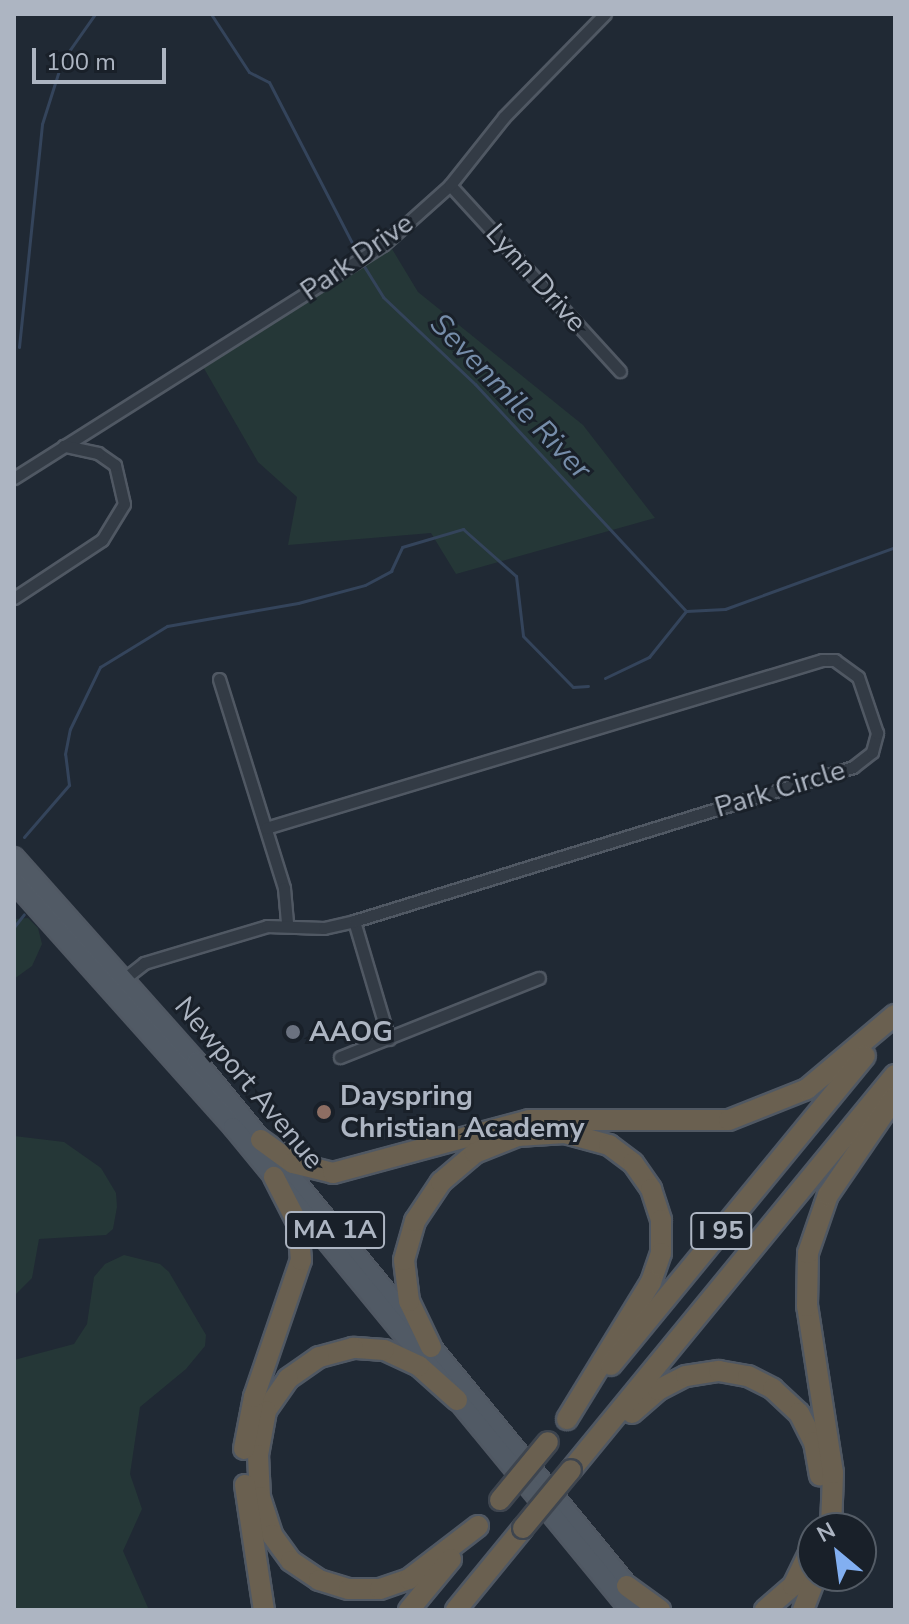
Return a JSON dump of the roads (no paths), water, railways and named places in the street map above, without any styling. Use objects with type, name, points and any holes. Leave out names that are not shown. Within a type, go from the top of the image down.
[{"type":"highway","points":[[261,1140],[293,1163],[333,1173],[529,1120],[729,1120],[807,1089],[895,1017]]},
{"type":"highway","name":"I 95","points":[[409,1610],[895,1017]]},
{"type":"highway","name":"I 95","points":[[456,1610],[895,1075]]},
{"type":"highway","points":[[832,1512],[833,1473],[807,1306],[808,1253],[828,1195],[895,1097]]},
{"type":"highway","points":[[431,1347],[409,1301],[404,1260],[415,1221],[441,1182],[475,1153],[518,1136],[565,1133],[609,1145],[633,1163],[651,1189],[661,1220],[661,1253],[651,1282],[567,1419]]},
{"type":"highway","points":[[264,1610],[244,1447],[254,1397],[301,1260],[295,1215],[274,1177]]},
{"type":"highway","points":[[457,1400],[425,1370],[389,1352],[353,1348],[319,1357],[288,1379],[266,1411],[258,1455],[260,1497],[272,1535],[291,1561],[319,1580],[349,1589],[380,1589],[409,1579],[478,1526]]},
{"type":"highway","points":[[594,1442],[678,1379],[711,1371],[755,1379],[790,1402],[811,1434],[820,1478],[818,1512]]},
{"type":"highway","points":[[474,1610],[523,1528]]},
{"type":"highway","points":[[765,1610],[793,1586],[797,1578]]},
{"type":"highway","points":[[627,1586],[660,1610]]},
{"type":"main road","name":"Newport Avenue","points":[[14,857],[630,1610]]},
{"type":"main road","name":"Newport Avenue","points":[[14,882],[117,985],[261,1140],[647,1610]]},
{"type":"street","name":"Park Drive","points":[[14,478],[359,260],[450,185],[504,117],[605,14]]},
{"type":"street","name":"Lynn Drive","points":[[450,185],[620,371]]},
{"type":"street","points":[[14,598],[102,540],[124,504],[115,465],[98,453],[64,446]]},
{"type":"street","name":"Park Circle","points":[[117,985],[144,963],[287,923],[324,928],[354,921],[853,767],[876,744],[866,693],[847,667],[822,660],[266,828]]},
{"type":"street","points":[[219,679],[284,888],[287,923]]},
{"type":"street","points":[[354,921],[389,1039]]},
{"type":"street","points":[[340,1057],[539,978]]},
{"type":"waterway","points":[[19,347],[42,124],[62,61],[95,14]]},
{"type":"waterway","name":"Sevenmile River","points":[[211,14],[249,72],[269,82],[359,256]]},
{"type":"waterway","name":"Sevenmile River","points":[[362,263],[383,297],[475,384],[686,611],[725,609],[895,547]]},
{"type":"waterway","points":[[24,837],[69,785],[65,754],[70,729],[100,667],[167,626],[298,603],[365,585],[391,571],[402,547],[463,529],[516,576],[523,636],[573,687],[588,686]]},
{"type":"waterway","points":[[605,678],[649,657],[686,611]]},
{"type":"waterway","points":[[14,927],[24,914]]},
{"type":"place","name":"AAOG","points":[[293,1032]]},
{"type":"place","name":"Dayspring Christian Academy","points":[[324,1112]]}]
